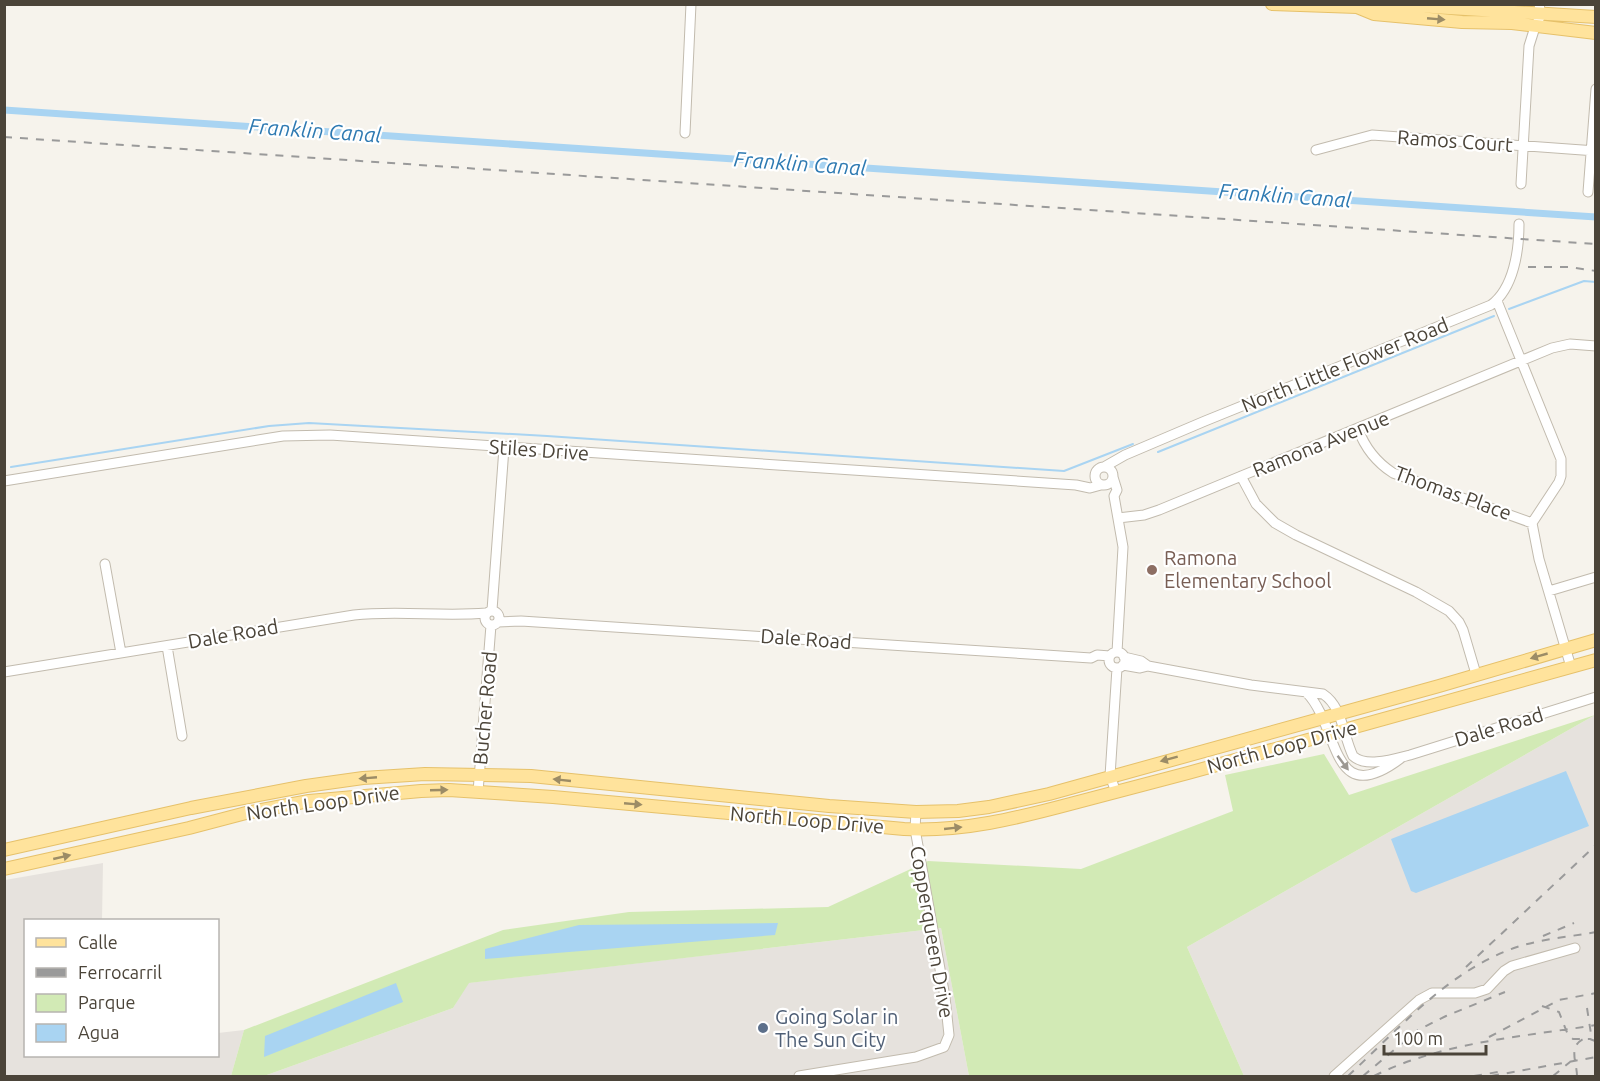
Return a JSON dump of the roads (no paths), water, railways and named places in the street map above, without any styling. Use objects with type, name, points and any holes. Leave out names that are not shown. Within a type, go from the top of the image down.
[{"type":"main road","points":[[1272,4],[1358,8],[1384,4],[1538,15],[1596,33]]},
{"type":"main road","points":[[1358,8],[1374,14],[1596,17]]},
{"type":"main road","name":"North Loop Drive","points":[[4,850],[263,795],[363,778],[425,774],[531,776],[829,806],[916,812],[958,811],[1049,794],[1596,640]]},
{"type":"main road","name":"North Loop Drive","points":[[4,869],[266,809],[375,793],[449,790],[915,829],[953,828],[1014,819],[1596,660]]},
{"type":"main road","points":[[696,810],[698,793]]},
{"type":"main road","points":[[263,795],[266,809]]},
{"type":"street","points":[[685,133],[691,4]]},
{"type":"street","points":[[1521,184],[1529,46],[1538,15]]},
{"type":"street","points":[[1588,192],[1593,151],[1596,89]]},
{"type":"street","name":"Ramos Court","points":[[1316,150],[1372,135],[1593,151]]},
{"type":"street","points":[[1519,224],[1511,275],[1497,301],[1557,446],[1562,466],[1557,486],[1532,523],[1539,559],[1570,667]]},
{"type":"street","name":"North Little Flower Road","points":[[1100,469],[1125,455],[1205,421],[1497,301]]},
{"type":"street","name":"Ramona Avenue","points":[[1118,518],[1144,515],[1159,510],[1562,345],[1596,346]]},
{"type":"street","name":"Thomas Place","points":[[1358,429],[1375,459],[1393,473],[1532,523]]},
{"type":"street","name":"Stiles Drive","points":[[4,481],[283,436],[330,435],[1076,484],[1090,488],[1103,485]]},
{"type":"street","name":"Bucher Road","points":[[478,792],[504,448]]},
{"type":"street","points":[[1103,485],[1110,483],[1119,460]]},
{"type":"street","points":[[1100,469],[1095,480],[1114,496],[1122,547],[1110,776],[1116,792]]},
{"type":"street","points":[[1076,484],[1100,469],[1110,470],[1117,490],[1114,496]]},
{"type":"street","points":[[1241,476],[1256,504],[1275,523],[1449,610],[1460,622],[1476,674]]},
{"type":"street","points":[[105,564],[121,653]]},
{"type":"street","points":[[1549,591],[1596,577]]},
{"type":"street","name":"Dale Road","points":[[4,672],[321,619],[375,613],[463,615],[521,621],[1091,658],[1096,662],[1117,660],[1140,668],[1148,666],[1307,693],[1317,691],[1329,697],[1338,713],[1350,750],[1357,760],[1380,761],[1403,757],[1596,698]]},
{"type":"street","points":[[167,646],[182,736]]},
{"type":"street","name":"Dale Road","points":[[1307,693],[1315,701],[1342,764],[1349,771],[1366,776],[1379,773],[1403,757]]},
{"type":"street","name":"Copperqueen Drive","points":[[799,1077],[916,1057],[944,1047],[949,1035],[945,997],[915,829],[916,812]]},
{"type":"street","points":[[1334,1077],[1419,999],[1432,993],[1475,993],[1487,989],[1512,966],[1575,948]]},
{"type":"water","points":[[1566,771],[1589,826],[1416,893],[1411,891],[1391,839]]},
{"type":"water","points":[[778,923],[775,935],[485,959],[485,949],[579,925]]},
{"type":"water","points":[[396,983],[403,1002],[264,1057],[265,1036]]},
{"type":"waterway","name":"Franklin Canal","points":[[4,110],[1596,217]]},
{"type":"waterway","points":[[1509,309],[1584,281],[1596,282]]},
{"type":"waterway","points":[[1158,452],[1494,316]]},
{"type":"waterway","points":[[11,467],[269,426],[309,423],[547,436],[1064,471],[1133,444]]},
{"type":"railway","points":[[4,137],[1596,244]]},
{"type":"railway","points":[[1528,267],[1569,267],[1596,271]]},
{"type":"railway","points":[[1466,967],[1596,845]]},
{"type":"railway","points":[[1543,936],[1574,923]]},
{"type":"railway","points":[[1348,1076],[1425,1003],[1490,958],[1514,948],[1544,940],[1596,932]]},
{"type":"railway","points":[[1363,1076],[1418,1030],[1505,992]]},
{"type":"railway","points":[[1489,1037],[1559,1000],[1596,993]]},
{"type":"railway","points":[[1542,1006],[1559,1012],[1568,1035],[1573,1039],[1595,1041]]},
{"type":"railway","points":[[1587,1008],[1591,1034]]},
{"type":"railway","points":[[1374,1076],[1427,1055],[1454,1048],[1596,1025]]},
{"type":"railway","points":[[1577,1076],[1574,1056],[1578,1042],[1583,1039]]},
{"type":"railway","points":[[1491,1076],[1596,1057]]},
{"type":"railway","points":[[1553,1076],[1570,1062]]},
{"type":"railway","points":[[1474,1076],[1498,1072]]},
{"type":"place","name":"Ramona Elementary School","points":[[1152,570]]},
{"type":"place","name":"Going Solar in The Sun City","points":[[763,1028]]}]
